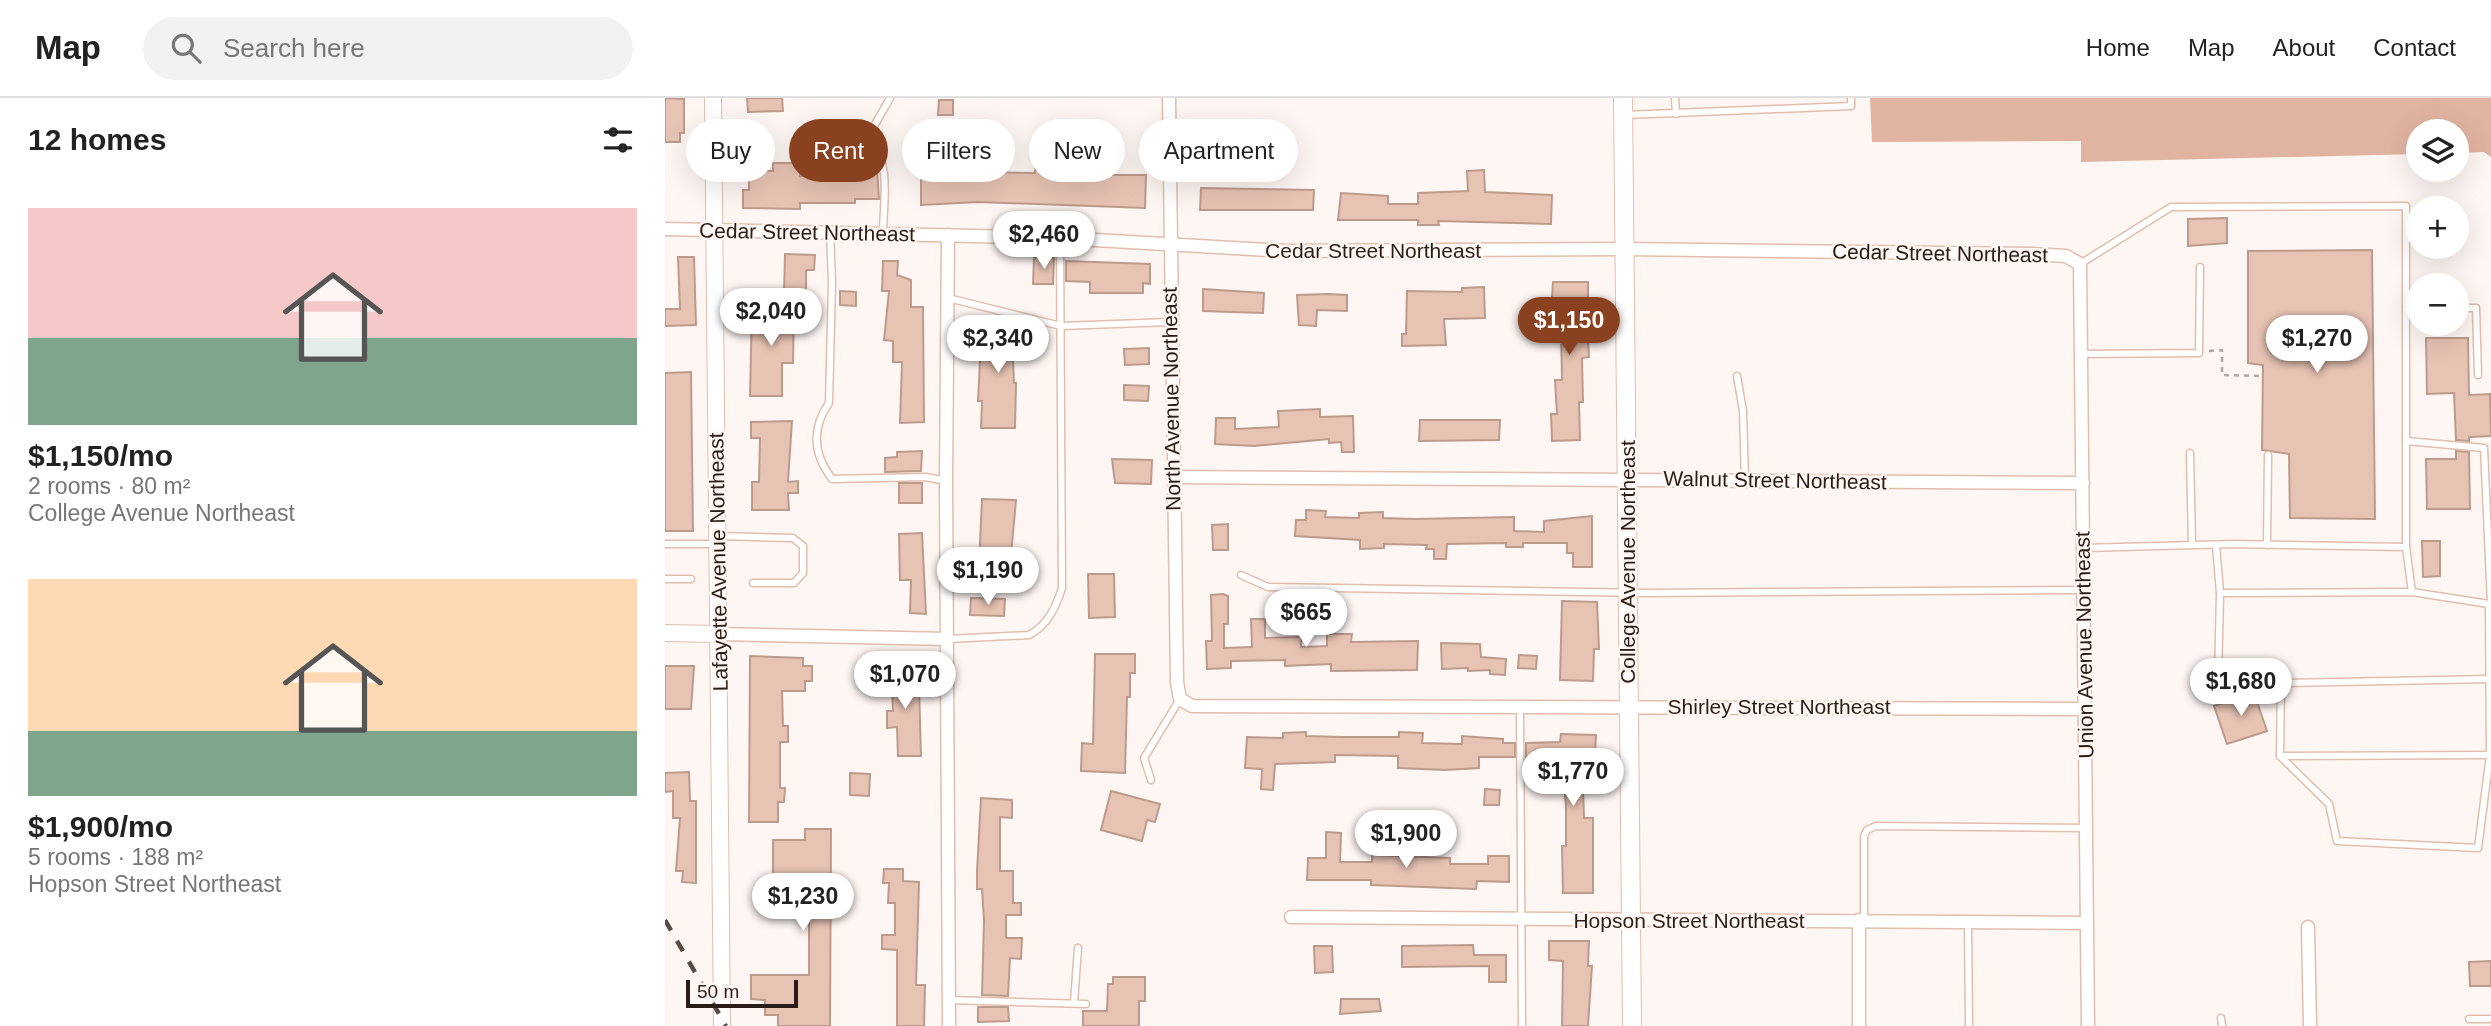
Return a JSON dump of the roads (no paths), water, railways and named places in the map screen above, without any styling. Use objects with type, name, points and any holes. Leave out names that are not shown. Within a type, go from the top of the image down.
[{"type":"main road","name":"College Avenue Northeast","points":[[1623,107],[1632,1026]]},
{"type":"street","name":"Lafayette Avenue Northeast","points":[[713,98],[722,1026]]},
{"type":"street","name":"North Avenue Northeast","points":[[1169,98],[1177,682],[1181,699]]},
{"type":"street","name":"Cedar Street Northeast","points":[[665,229],[1060,238],[1287,251],[1625,249],[2031,254],[2066,256],[2080,264]]},
{"type":"street","points":[[948,235],[945,297],[949,1026]]},
{"type":"street","name":"Union Avenue Northeast","points":[[2080,264],[2088,1026]]},
{"type":"street","name":"Walnut Street Northeast","points":[[1173,477],[2083,483]]},
{"type":"street","points":[[665,633],[948,639]]},
{"type":"street","name":"Shirley Street Northeast","points":[[1181,699],[1192,706],[1629,705],[2085,709]]},
{"type":"street","name":"Hopson Street Northeast","points":[[1291,918],[2087,923]]},
{"type":"street","points":[[1859,1026],[1862,920]]},
{"type":"street","points":[[2308,927],[2310,1026]]},
{"type":"lane","points":[[883,233],[884,163],[879,149],[870,141],[873,128],[890,98]]},
{"type":"lane","points":[[1675,98],[1675,114]]},
{"type":"lane","points":[[1623,107],[1675,114],[1851,106],[1851,98]]},
{"type":"lane","points":[[2080,264],[2171,207],[2406,206],[2406,273]]},
{"type":"lane","points":[[830,232],[829,402],[820,416],[817,434],[819,461],[832,479],[926,477],[946,481]]},
{"type":"lane","points":[[948,639],[1021,638],[1041,629],[1057,604],[1062,588],[1060,238]]},
{"type":"lane","points":[[2079,354],[2199,353],[2200,267]]},
{"type":"lane","points":[[945,297],[1061,326],[1170,322]]},
{"type":"lane","points":[[2469,308],[2476,308],[2479,375]]},
{"type":"lane","points":[[2406,336],[2406,547],[2411,592]]},
{"type":"lane","points":[[1737,376],[1743,411],[1745,480]]},
{"type":"lane","points":[[2281,683],[2280,756],[2329,804],[2337,841],[2478,848],[2490,755],[2490,604],[2484,448],[2406,441]]},
{"type":"lane","points":[[2190,453],[2192,545]]},
{"type":"lane","points":[[2267,545],[2268,455]]},
{"type":"lane","points":[[665,544],[793,538],[803,546],[803,573],[794,583],[753,583]]},
{"type":"lane","points":[[2083,548],[2192,545],[2406,547]]},
{"type":"lane","points":[[2216,545],[2220,593],[2218,681],[2281,683],[2490,679]]},
{"type":"lane","points":[[1241,575],[1268,587],[1628,593],[2084,590]]},
{"type":"lane","points":[[665,579],[691,579]]},
{"type":"lane","points":[[2220,593],[2411,592],[2490,604]]},
{"type":"lane","points":[[1151,780],[1144,758],[1181,699]]},
{"type":"lane","points":[[1520,705],[1522,1026]]},
{"type":"lane","points":[[2280,756],[2490,755]]},
{"type":"lane","points":[[1862,920],[1864,836],[1867,830],[1876,826],[2086,828]]},
{"type":"lane","points":[[1968,921],[1969,1026]]},
{"type":"lane","points":[[1074,1003],[1078,948]]},
{"type":"lane","points":[[949,1000],[1086,1004]]},
{"type":"lane","points":[[2221,1018],[2222,1026]]},
{"type":"lane","points":[[2469,1019],[2491,1019]]},
{"type":"railway","points":[[665,920],[726,1026]]}]
